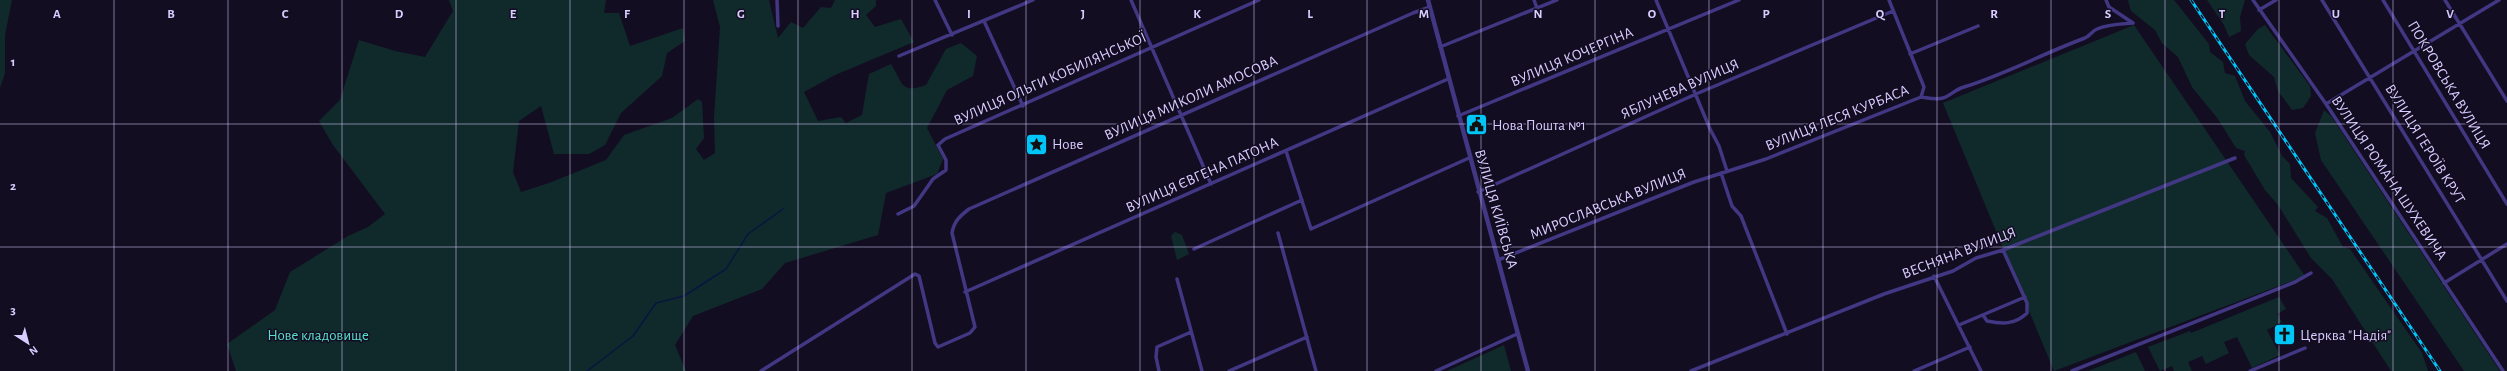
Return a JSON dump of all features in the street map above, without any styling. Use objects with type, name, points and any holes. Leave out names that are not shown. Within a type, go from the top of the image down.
[{"type":"street","points":[[777,0],[778,26]]},
{"type":"street","points":[[935,0],[952,35]]},
{"type":"street","points":[[899,56],[1033,0]]},
{"type":"street","points":[[1130,0],[1211,184]]},
{"type":"street","name":"ВУЛИЦЯ ОЛЬГИ КОБИЛЯНСЬКОЇ","points":[[898,214],[914,206],[933,179],[946,170],[946,160],[938,145],[945,139],[1023,106],[1151,47],[1259,0]]},
{"type":"street","name":"ВУЛИЦЯ КИЇВСЬКА","points":[[1428,0],[1457,116],[1528,371]]},
{"type":"street","points":[[1534,0],[1537,8]]},
{"type":"street","points":[[1440,47],[1557,0]]},
{"type":"street","points":[[1656,0],[1719,146],[1727,171]]},
{"type":"street","name":"ВУЛИЦЯ КОЧЕРГІНА","points":[[1457,116],[1740,0]]},
{"type":"street","points":[[1889,0],[1924,87],[1921,98]]},
{"type":"street","name":"ВУЛИЦЯ ЛЕСЯ КУРБАСА","points":[[1727,171],[1766,159],[1921,98],[1942,98],[1962,87],[1981,82],[1998,73],[2034,60],[2053,50],[2090,36],[2096,30],[2110,24],[2133,23],[2109,7],[2106,0]]},
{"type":"street","name":"ВУЛИЦЯ РОМАНА ШУХЕВИЧА","points":[[2253,0],[2326,104],[2503,371]]},
{"type":"street","points":[[2259,10],[2276,0]]},
{"type":"street","name":"ВУЛИЦЯ ГЕРОЇВ КРУТ","points":[[2322,0],[2507,301]]},
{"type":"street","name":"ПОКРОВСЬКА ВУЛИЦЯ","points":[[2383,0],[2507,204]]},
{"type":"street","points":[[2445,0],[2507,101]]},
{"type":"street","points":[[2326,104],[2499,0]]},
{"type":"street","name":"ВУЛИЦЯ МИКОЛИ АМОСОВА","points":[[966,292],[952,233],[953,224],[969,209],[1413,13],[1430,7]]},
{"type":"street","name":"ЯБЛУНЕВА ВУЛИЦЯ","points":[[1478,192],[1696,94],[1893,11]]},
{"type":"street","points":[[984,21],[1023,106]]},
{"type":"street","points":[[1910,54],[1978,26]]},
{"type":"street","name":"ВУЛИЦЯ ЄВГЕНА ПАТОНА","points":[[966,292],[1448,79]]},
{"type":"street","points":[[1286,151],[1311,229],[1469,158]]},
{"type":"street","name":"ВЕСНЯНА ВУЛИЦЯ","points":[[1691,371],[1767,340],[1787,334],[1876,297],[1934,276],[1953,271],[1976,258],[2003,250],[2235,158]]},
{"type":"street","name":"МИРОСЛАВСЬКА ВУЛИЦЯ","points":[[1498,260],[1727,171]]},
{"type":"street","points":[[1721,173],[1732,206],[1740,216],[1787,334]]},
{"type":"street","points":[[1194,249],[1302,200]]},
{"type":"street","points":[[1278,233],[1316,371]]},
{"type":"street","points":[[2444,283],[2507,244]]},
{"type":"street","points":[[1983,315],[1987,321],[2001,324],[2020,320],[2027,313],[2025,296],[2003,250]]},
{"type":"street","points":[[2072,371],[2295,282],[2311,273]]},
{"type":"street","points":[[761,371],[915,274],[919,276],[935,343],[938,347],[970,332],[975,327],[966,292]]},
{"type":"street","points":[[1934,276],[1981,371]]},
{"type":"street","points":[[1177,279],[1202,371]]},
{"type":"street","points":[[1959,325],[2025,296]]},
{"type":"street","points":[[1160,371],[1156,357],[1157,347],[1191,332]]},
{"type":"street","points":[[1436,371],[1517,334]]},
{"type":"street","points":[[1229,371],[1306,337]]},
{"type":"street","points":[[1914,371],[1970,347]]},
{"type":"street","points":[[2250,371],[2305,348]]},
{"type":"green space","points":[[0,0],[12,0],[5,35],[5,73],[0,88]]},
{"type":"green space","name":"Нове кладовище","points":[[449,0],[606,0],[604,13],[619,13],[630,46],[683,28],[685,41],[667,53],[662,76],[621,113],[605,145],[589,154],[554,154],[541,106],[519,121],[513,172],[521,192],[549,183],[606,160],[624,135],[672,118],[698,99],[702,102],[704,138],[696,149],[704,160],[715,153],[714,118],[720,27],[713,0],[769,0],[778,38],[791,22],[803,28],[821,7],[831,8],[835,0],[876,0],[876,6],[866,15],[875,27],[901,19],[914,42],[835,75],[804,92],[818,121],[841,117],[846,123],[862,115],[869,74],[891,64],[901,82],[907,88],[918,88],[926,85],[946,49],[961,43],[977,56],[973,76],[947,90],[927,128],[943,159],[937,174],[886,193],[878,235],[785,263],[762,289],[693,316],[675,345],[686,371],[236,371],[227,344],[275,310],[290,272],[348,236],[368,227],[385,214],[333,145],[319,121],[340,100],[359,40],[395,51],[425,57],[453,11]]},
{"type":"green space","points":[[2128,0],[2174,0],[2209,44],[2210,52],[2223,62],[2225,73],[2235,76],[2245,101],[2270,132],[2282,156],[2290,164],[2291,178],[2318,207],[2315,211],[2327,218],[2343,247],[2350,249],[2422,353],[2428,371],[2391,371],[2332,279],[2311,258],[2278,205],[2265,190],[2244,155],[2245,151],[2236,148],[2218,119],[2192,87],[2178,57],[2162,43],[2155,30],[2131,11]]},
{"type":"green space","points":[[2207,0],[2245,0],[2240,17],[2241,31],[2229,37],[2224,25]]},
{"type":"green space","points":[[2134,25],[2305,276],[2054,371],[1943,103]]},
{"type":"green space","points":[[2265,25],[2310,86],[2311,96],[2303,108],[2292,110],[2278,91],[2274,77],[2249,55],[2245,44],[2258,29]]},
{"type":"green space","points":[[2324,110],[2331,116],[2500,371],[2464,371],[2321,160],[2315,133]]},
{"type":"green space","points":[[1175,232],[1182,235],[1189,254],[1177,260],[1171,236]]},
{"type":"green space","points":[[2279,297],[2286,309],[2277,314],[2282,322],[2267,330],[2280,355],[2252,368],[2237,337],[2224,342],[2229,353],[2206,364],[2202,356],[2188,362],[2192,371],[2174,371],[2172,366],[2160,371],[2148,347],[2190,331],[2191,333]]},
{"type":"green space","points":[[1504,345],[1511,371],[1447,371]]},
{"type":"green space","points":[[2136,352],[2145,371],[2088,371]]},
{"type":"waterway","points":[[587,371],[633,336],[656,303],[684,296],[726,269],[748,234],[783,209]]},
{"type":"railway","points":[[2191,0],[2440,371]]},
{"type":"place","name":"Нова Пошта №1","points":[[1476,125]]},
{"type":"place","name":"Нове","points":[[1036,144]]},
{"type":"place","name":"Церква \"Надія\"","points":[[2284,335]]}]
